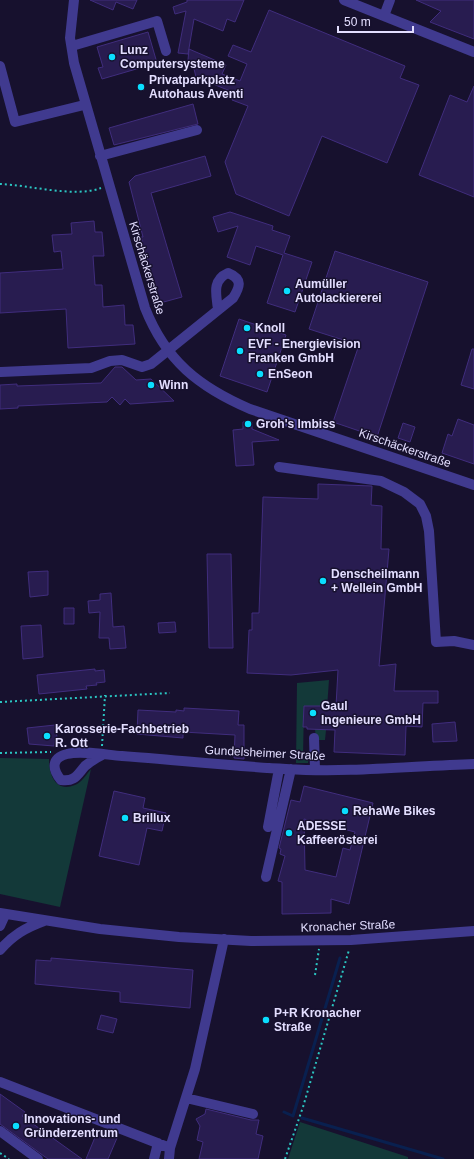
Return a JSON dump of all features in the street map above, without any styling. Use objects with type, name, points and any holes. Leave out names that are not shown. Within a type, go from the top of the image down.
[{"type":"street","name":"Kirschäckerstraße","points":[[74,0],[71,17],[72,46],[74,63],[84,105],[145,308],[153,328],[168,352],[194,378],[222,397],[474,485]]},
{"type":"street","points":[[344,0],[474,52]]},
{"type":"street","points":[[384,16],[390,0]]},
{"type":"street","points":[[72,46],[157,21],[166,51]]},
{"type":"street","points":[[0,66],[15,122],[84,105]]},
{"type":"street","points":[[100,156],[197,130]]},
{"type":"street","points":[[1,372],[91,368],[110,361],[122,360],[142,367],[152,364],[168,352],[218,310]]},
{"type":"street","points":[[279,467],[381,481],[404,492],[420,504],[426,516],[429,532],[436,642],[454,641],[474,645]]},
{"type":"street","points":[[314,738],[315,769]]},
{"type":"street","points":[[68,753],[58,757],[54,764],[55,773],[61,780],[69,781],[78,776],[86,766],[102,755]]},
{"type":"street","name":"Gundelsheimer Straße","points":[[68,753],[291,770],[474,764]]},
{"type":"street","points":[[268,827],[279,769]]},
{"type":"street","points":[[266,877],[291,770]]},
{"type":"street","points":[[0,926],[3,914]]},
{"type":"street","name":"Kronacher Straße","points":[[3,914],[44,921],[179,937],[224,939],[321,941],[351,940],[474,930]]},
{"type":"street","points":[[0,950],[10,939],[23,929],[44,921]]},
{"type":"street","points":[[168,1159],[170,1148],[195,1069],[224,939]]},
{"type":"street","points":[[0,1082],[170,1148]]},
{"type":"street","points":[[186,1098],[253,1114]]},
{"type":"street","points":[[0,1131],[38,1159]]},
{"type":"street","points":[[154,1159],[155,1142]]},
{"type":"path","points":[[0,184],[85,192],[108,186]]},
{"type":"path","points":[[0,702],[105,695],[170,693]]},
{"type":"path","points":[[102,755],[105,695]]},
{"type":"path","points":[[0,753],[68,753]]},
{"type":"path","points":[[315,975],[321,941]]},
{"type":"path","points":[[285,1159],[348,958]]},
{"type":"path","points":[[0,1153],[9,1159]]},
{"type":"green space","points":[[329,680],[326,722],[304,706],[303,757],[309,757],[308,763],[296,763],[297,683]]},
{"type":"green space","points":[[315,729],[326,730],[325,740],[316,740]]},
{"type":"green space","points":[[0,758],[49,759],[50,771],[54,781],[62,786],[68,787],[77,784],[91,769],[60,907],[0,894]]},
{"type":"green space","points":[[300,1122],[408,1157],[408,1159],[288,1159]]},
{"type":"building","points":[[90,0],[137,0],[133,9],[116,2],[113,10]]},
{"type":"building","points":[[187,0],[244,0],[235,22],[227,19],[223,31],[194,19],[188,54],[178,53],[186,11],[175,14],[173,7],[187,2]]},
{"type":"building","points":[[416,0],[474,0],[474,39],[430,22],[441,11]]},
{"type":"building","points":[[269,10],[405,66],[400,78],[419,85],[387,163],[322,136],[289,216],[236,194],[225,162],[248,106],[232,100],[235,93],[196,77],[192,61],[188,60],[189,49],[226,65],[222,74],[240,81],[247,64],[228,56],[233,45],[251,52]]},
{"type":"building","points":[[148,32],[157,63],[102,79],[98,68],[103,67],[97,47]]},
{"type":"building","points":[[474,86],[474,197],[419,175],[450,95],[467,102]]},
{"type":"building","points":[[193,104],[198,124],[114,145],[109,128]]},
{"type":"building","points":[[205,156],[211,176],[151,193],[182,297],[160,303],[141,237],[143,237],[129,182],[135,176]]},
{"type":"building","points":[[230,212],[273,226],[272,230],[290,236],[284,253],[312,262],[295,312],[267,303],[283,255],[256,246],[250,265],[227,257],[238,226],[218,232],[213,217]]},
{"type":"building","points":[[94,221],[95,232],[102,232],[104,256],[93,256],[95,285],[102,285],[103,307],[124,305],[125,325],[133,325],[135,344],[68,348],[66,309],[0,313],[0,273],[63,269],[61,251],[54,252],[52,235],[72,234],[71,223]]},
{"type":"building","points":[[335,251],[428,282],[377,437],[333,422],[359,345],[309,329]]},
{"type":"building","points":[[239,319],[286,335],[267,392],[220,376]]},
{"type":"building","points":[[472,349],[474,349],[474,389],[461,385]]},
{"type":"building","points":[[115,367],[122,367],[136,380],[151,379],[174,401],[130,404],[125,399],[120,405],[112,397],[107,402],[18,406],[18,408],[0,409],[0,385],[17,384],[17,386],[101,383]]},
{"type":"building","points":[[458,419],[474,425],[474,464],[442,453],[448,434],[452,436]]},
{"type":"building","points":[[243,422],[252,422],[252,429],[279,440],[252,442],[254,465],[236,466],[233,430],[243,429]]},
{"type":"building","points":[[403,423],[415,427],[410,442],[398,438]]},
{"type":"building","name":"Denscheilmann + Wellein GmbH","points":[[318,484],[372,486],[371,505],[382,506],[381,549],[389,549],[379,666],[396,664],[394,691],[438,691],[438,703],[423,703],[422,727],[406,726],[405,755],[334,752],[335,730],[307,729],[307,727],[303,727],[304,706],[336,706],[338,670],[291,675],[247,673],[249,630],[252,630],[252,613],[259,613],[263,497],[318,499]]},
{"type":"building","points":[[207,554],[231,554],[233,648],[209,648]]},
{"type":"building","points":[[48,571],[48,595],[30,597],[28,572]]},
{"type":"building","points":[[111,593],[113,627],[124,626],[126,648],[110,649],[109,638],[99,638],[100,612],[89,613],[88,601],[100,600],[100,594]]},
{"type":"building","points":[[64,608],[74,608],[74,624],[64,624]]},
{"type":"building","points":[[175,622],[176,632],[159,633],[158,623]]},
{"type":"building","points":[[41,625],[43,657],[23,659],[21,626]]},
{"type":"building","points":[[95,669],[95,671],[104,670],[105,682],[96,683],[97,685],[86,686],[87,689],[39,694],[37,675]]},
{"type":"building","points":[[184,708],[239,711],[238,725],[244,725],[244,759],[234,758],[235,735],[183,732],[183,738],[137,734],[138,710],[176,712],[176,710],[184,711]]},
{"type":"building","points":[[455,722],[457,741],[433,742],[432,724]]},
{"type":"building","points":[[55,725],[57,737],[55,737],[54,746],[29,744],[27,728]]},
{"type":"building","points":[[304,786],[373,803],[349,904],[331,899],[331,913],[282,914],[282,882],[278,881],[285,856],[280,854],[281,849],[279,848],[291,800],[300,802]],"holes":[[[304,819],[355,832],[350,850],[343,848],[336,877],[305,870]]]},
{"type":"building","points":[[114,791],[145,798],[143,808],[166,813],[162,831],[147,828],[139,865],[99,856]]},
{"type":"building","points":[[51,958],[193,970],[190,1008],[120,1002],[120,992],[35,984],[36,960],[51,961]]},
{"type":"building","points":[[101,1015],[117,1019],[113,1033],[97,1029]]},
{"type":"building","name":"Innovations- und Gründerzentrum","points":[[0,1094],[25,1112],[22,1116],[82,1159],[48,1159],[0,1124]]},
{"type":"building","points":[[206,1109],[251,1120],[259,1120],[256,1134],[263,1136],[258,1159],[199,1159],[203,1142],[197,1140],[200,1126],[196,1119],[205,1114]]},
{"type":"building","name":"Innovations- und Gründerzentrum","points":[[98,1130],[117,1138],[108,1159],[86,1159]]},
{"type":"waterway","points":[[284,1112],[293,1116],[340,958]]},
{"type":"waterway","points":[[302,1118],[443,1159]]},
{"type":"place","name":"Lunz Computersysteme","points":[[112,57]]},
{"type":"place","name":"Privatparkplatz Autohaus Aventi","points":[[141,87]]},
{"type":"place","name":"Aumüller Autolackiererei","points":[[287,291]]},
{"type":"place","name":"Knoll","points":[[247,328]]},
{"type":"place","name":"EVF - Energievision Franken GmbH","points":[[240,351]]},
{"type":"place","name":"EnSeon","points":[[260,374]]},
{"type":"place","name":"Winn","points":[[151,385]]},
{"type":"place","name":"Groh's Imbiss","points":[[248,424]]},
{"type":"place","name":"Denscheilmann + Wellein GmbH","points":[[323,581]]},
{"type":"place","name":"Gaul Ingenieure GmbH","points":[[313,713]]},
{"type":"place","name":"Karosserie-Fachbetrieb R. Ott","points":[[47,736]]},
{"type":"place","name":"RehaWe Bikes","points":[[345,811]]},
{"type":"place","name":"Brillux","points":[[125,818]]},
{"type":"place","name":"ADESSE Kaffeerösterei","points":[[289,833]]},
{"type":"place","name":"P+R Kronacher Straße","points":[[266,1020]]},
{"type":"place","name":"Innovations- und Gründerzentrum","points":[[16,1126]]}]
